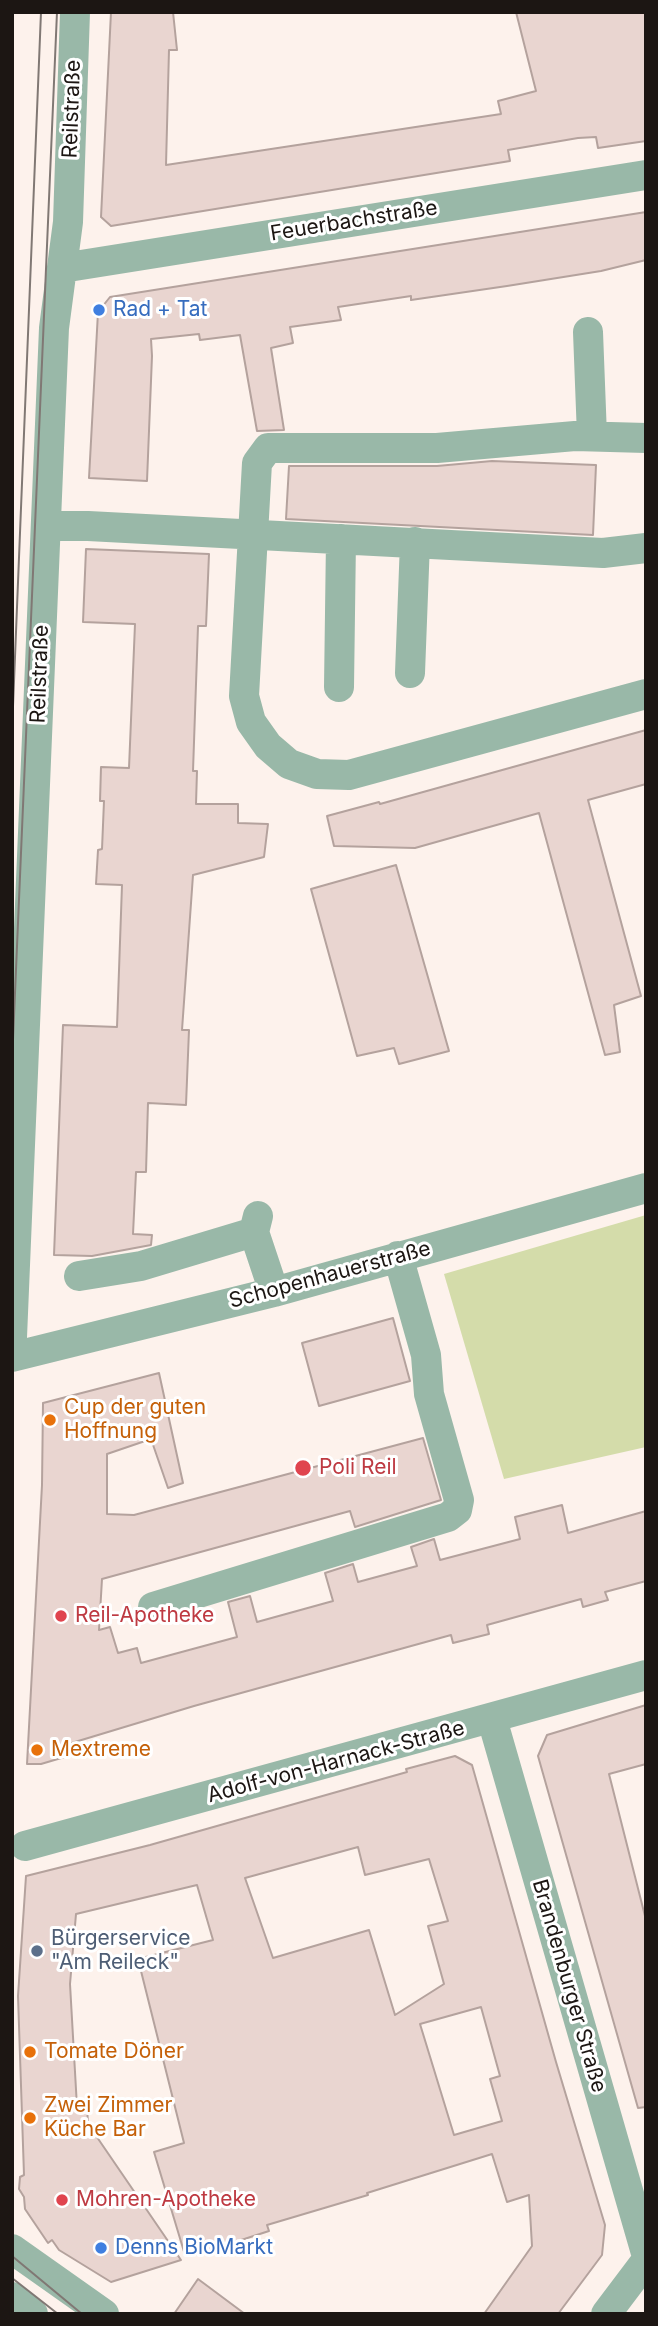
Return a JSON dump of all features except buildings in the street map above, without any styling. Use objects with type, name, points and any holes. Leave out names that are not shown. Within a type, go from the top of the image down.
[{"type":"street","name":"Reilstraße","points":[[12,1337],[54,328],[68,222],[75,12]]},
{"type":"street","name":"Feuerbachstraße","points":[[62,268],[646,175]]},
{"type":"street","points":[[588,332],[592,436]]},
{"type":"street","points":[[646,438],[575,436],[437,448],[268,448],[257,463],[244,696],[251,722],[268,746],[289,764],[317,774],[349,775],[646,694]]},
{"type":"street","points":[[46,526],[603,553],[646,548]]},
{"type":"street","points":[[339,687],[341,539]]},
{"type":"street","points":[[410,673],[415,542]]},
{"type":"street","name":"Schopenhauerstraße","points":[[12,1357],[274,1292],[646,1188]]},
{"type":"street","points":[[79,1276],[141,1266],[256,1224],[274,1292]]},
{"type":"street","points":[[153,1607],[448,1517],[457,1510],[459,1500],[429,1394],[426,1355],[398,1256]]},
{"type":"street","name":"Adolf-von-Harnack-Straße","points":[[25,1846],[646,1675]]},
{"type":"street","name":"Brandenburger Straße","points":[[492,1719],[646,2253]]},
{"type":"street","points":[[12,2249],[104,2314]]},
{"type":"street","points":[[606,2314],[646,2261]]},
{"type":"street","points":[[12,2297],[33,2314]]},
{"type":"green space","points":[[646,1215],[646,1447],[504,1479],[444,1274]]},
{"type":"tram line","points":[[12,731],[41,12]]},
{"type":"tram line","points":[[12,1063],[57,12]]},
{"type":"tram line","points":[[12,2256],[82,2314]]},
{"type":"tram line","points":[[12,2278],[58,2314]]},
{"type":"place","name":"Rad + Tat","points":[[99,310]]},
{"type":"place","name":"Cup der guten Hoffnung","points":[[50,1420]]},
{"type":"place","name":"Poli Reil","points":[[303,1468]]},
{"type":"place","name":"Reil-Apotheke","points":[[61,1616]]},
{"type":"place","name":"Mextreme","points":[[37,1750]]},
{"type":"place","name":"Bürgerservice \"Am Reileck\"","points":[[37,1951]]},
{"type":"place","name":"Tomate Döner","points":[[30,2052]]},
{"type":"place","name":"Zwei Zimmer Küche Bar","points":[[30,2118]]},
{"type":"place","name":"Mohren-Apotheke","points":[[62,2200]]},
{"type":"place","name":"Denns BioMarkt","points":[[101,2248]]}]
